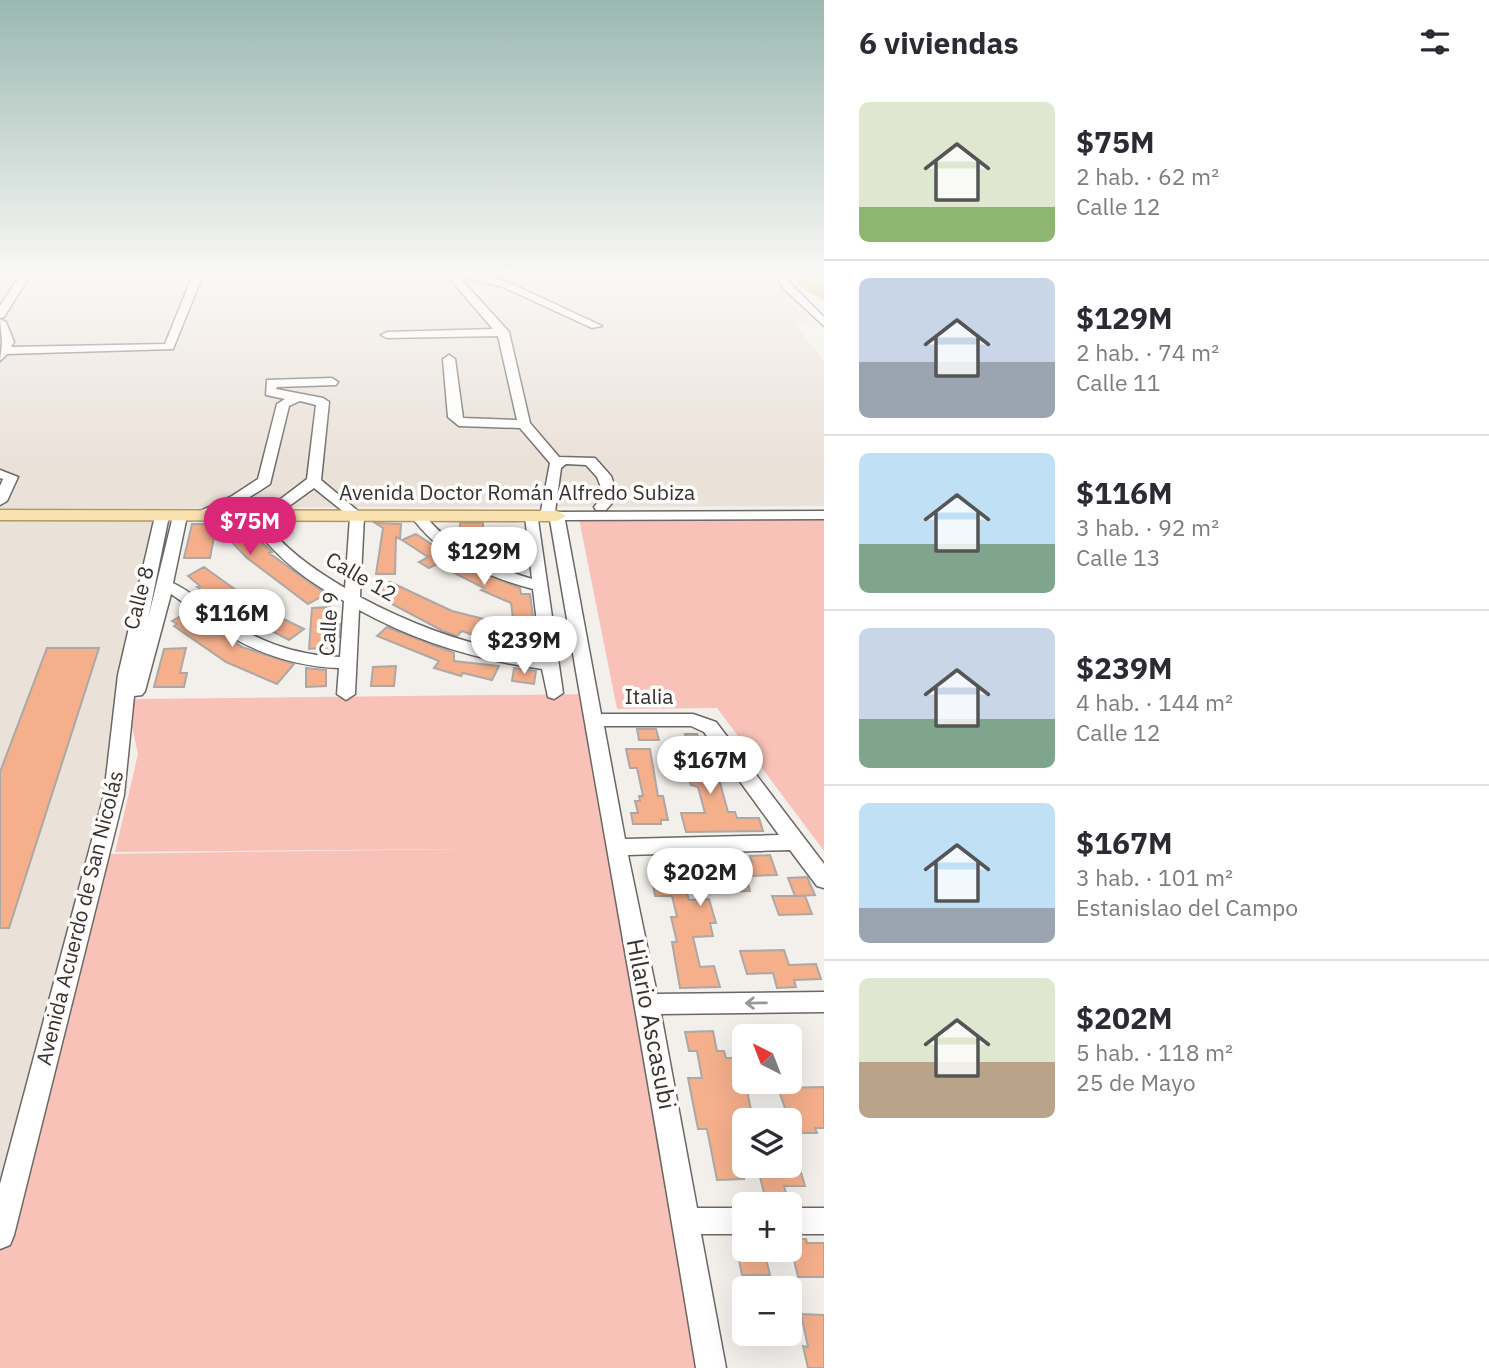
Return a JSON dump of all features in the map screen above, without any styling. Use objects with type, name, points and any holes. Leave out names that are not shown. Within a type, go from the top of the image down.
[{"type":"main road","name":"Avenida Doctor Román Alfredo Subiza","points":[[0,515],[545,516]]},
{"type":"street","points":[[7,336],[2,354],[169,347],[173,336]]},
{"type":"street","points":[[504,336],[524,424],[556,463]]},
{"type":"street","points":[[449,359],[454,417],[459,422],[524,424]]},
{"type":"street","points":[[253,516],[287,501],[314,481],[323,402],[270,392],[271,383],[332,379]]},
{"type":"street","points":[[180,516],[237,499],[265,481],[283,404],[302,397]]},
{"type":"street","points":[[556,463],[584,460],[597,466],[604,476],[611,496],[601,507]]},
{"type":"street","points":[[554,693],[541,586],[545,516],[556,463]]},
{"type":"street","points":[[0,474],[11,477],[0,501]]},
{"type":"street","points":[[265,481],[308,516]]},
{"type":"street","points":[[314,481],[357,516]]},
{"type":"street","name":"Avenida Doctor Román Alfredo Subiza","points":[[545,516],[824,515]]},
{"type":"street","name":"Calle 8","points":[[136,691],[165,585],[180,516]]},
{"type":"street","name":"Avenida Acuerdo de San Nicolás","points":[[0,1235],[114,795],[127,675],[180,516]]},
{"type":"street","name":"Calle 12","points":[[253,516],[274,544],[352,598],[456,646],[549,664]]},
{"type":"street","name":"Calle 9","points":[[345,694],[357,516]]},
{"type":"street","points":[[418,516],[427,530],[464,555],[511,577],[541,586]]},
{"type":"street","name":"Hilario Ascasubi","points":[[545,516],[595,720],[616,847],[648,1004],[687,1221],[711,1368]]},
{"type":"street","points":[[165,585],[183,593],[237,634],[269,650],[308,663],[348,663]]},
{"type":"street","name":"Italia","points":[[595,720],[693,720],[710,727],[794,842]]},
{"type":"street","points":[[616,847],[794,842],[824,880]]},
{"type":"street","points":[[648,1004],[824,1002]]},
{"type":"street","points":[[687,1221],[732,1221]]},
{"type":"street","points":[[802,1221],[824,1221]]},
{"type":"shaded area","points":[[0,336],[805,336],[824,362],[824,506],[0,508]]},
{"type":"shaded area","points":[[0,515],[162,516],[119,769],[0,1235]]},
{"type":"shaded area","points":[[824,518],[824,851],[717,708],[617,709],[579,519]]},
{"type":"shaded area","points":[[589,694],[711,1368],[0,1368],[0,1235],[98,854],[463,849],[115,852],[138,754],[130,718],[132,699]]},
{"type":"building","points":[[375,523],[401,524],[400,539],[396,537],[395,574],[376,574],[383,528]]},
{"type":"building","points":[[460,523],[483,523],[483,535],[527,556],[528,563],[518,572],[467,549],[467,534],[460,534]]},
{"type":"building","points":[[192,524],[244,524],[240,542],[255,536],[272,552],[269,553],[326,594],[308,604],[247,558],[227,537],[214,537],[210,558],[184,558]]},
{"type":"building","points":[[416,534],[464,565],[520,588],[521,594],[530,594],[537,647],[518,649],[523,619],[515,633],[511,603],[481,590],[484,588],[437,564],[429,568],[419,562],[428,557],[402,540]]},
{"type":"building","points":[[204,567],[261,608],[304,629],[289,640],[224,606],[197,587],[200,586],[188,576]]},
{"type":"building","points":[[390,582],[452,611],[496,622],[481,638],[462,631],[457,636],[443,631],[375,595]]},
{"type":"building","points":[[330,607],[329,624],[340,624],[339,637],[334,637],[333,647],[309,649],[312,608]]},
{"type":"building","points":[[190,611],[242,647],[294,664],[277,684],[226,662],[174,626],[177,624],[172,621]]},
{"type":"building","points":[[387,627],[454,653],[454,661],[499,666],[492,680],[463,673],[461,676],[434,668],[439,661],[377,636]]},
{"type":"building","points":[[47,648],[99,648],[9,928],[0,928],[0,772]]},
{"type":"building","points":[[186,648],[180,673],[187,673],[184,687],[154,687],[164,649]]},
{"type":"building","points":[[396,666],[394,686],[371,686],[373,667]]},
{"type":"building","points":[[306,668],[326,670],[326,686],[306,687]]},
{"type":"building","points":[[514,668],[536,671],[534,684],[512,681]]},
{"type":"building","points":[[637,729],[656,729],[659,740],[639,740]]},
{"type":"building","points":[[685,734],[697,734],[709,768],[716,768],[728,812],[735,812],[737,818],[759,818],[763,831],[686,832],[681,813],[705,813],[698,787],[691,785],[683,762],[680,749],[689,749]]},
{"type":"building","points":[[626,749],[650,749],[658,796],[663,796],[668,820],[661,820],[661,824],[633,824],[631,813],[638,813],[635,801],[640,801],[639,796],[643,796],[637,768],[630,768]]},
{"type":"building","points":[[770,855],[777,875],[746,876],[750,891],[716,892],[712,879],[683,879],[689,900],[709,899],[716,923],[710,923],[713,936],[693,937],[700,967],[714,966],[720,987],[680,988],[672,942],[677,942],[671,917],[677,917],[672,896],[655,896],[650,865],[661,865],[659,857],[677,857],[679,863],[743,865],[743,862],[752,862],[750,856]]},
{"type":"building","points":[[807,877],[815,895],[795,896],[788,878]]},
{"type":"building","points":[[772,896],[805,896],[812,914],[779,915]]},
{"type":"building","points":[[784,950],[789,965],[816,964],[821,979],[794,980],[796,987],[777,988],[773,973],[747,974],[740,951]]},
{"type":"building","points":[[713,1031],[717,1051],[724,1051],[726,1058],[732,1058],[732,1094],[748,1094],[751,1108],[732,1108],[732,1178],[744,1179],[717,1180],[707,1129],[698,1129],[688,1078],[702,1078],[697,1051],[689,1051],[685,1032]]},
{"type":"building","points":[[802,1087],[824,1087],[824,1128],[815,1128],[817,1133],[802,1133],[802,1108],[785,1108],[780,1094],[802,1094]]},
{"type":"building","points":[[802,1176],[805,1186],[784,1186],[786,1192],[764,1192],[760,1178]]},
{"type":"building","points":[[802,1239],[806,1239],[807,1243],[824,1243],[824,1277],[798,1276],[794,1262],[802,1262]]},
{"type":"building","points":[[739,1262],[767,1262],[770,1275],[742,1275]]},
{"type":"building","points":[[802,1314],[824,1315],[824,1368],[808,1368],[803,1346],[808,1347]]}]
